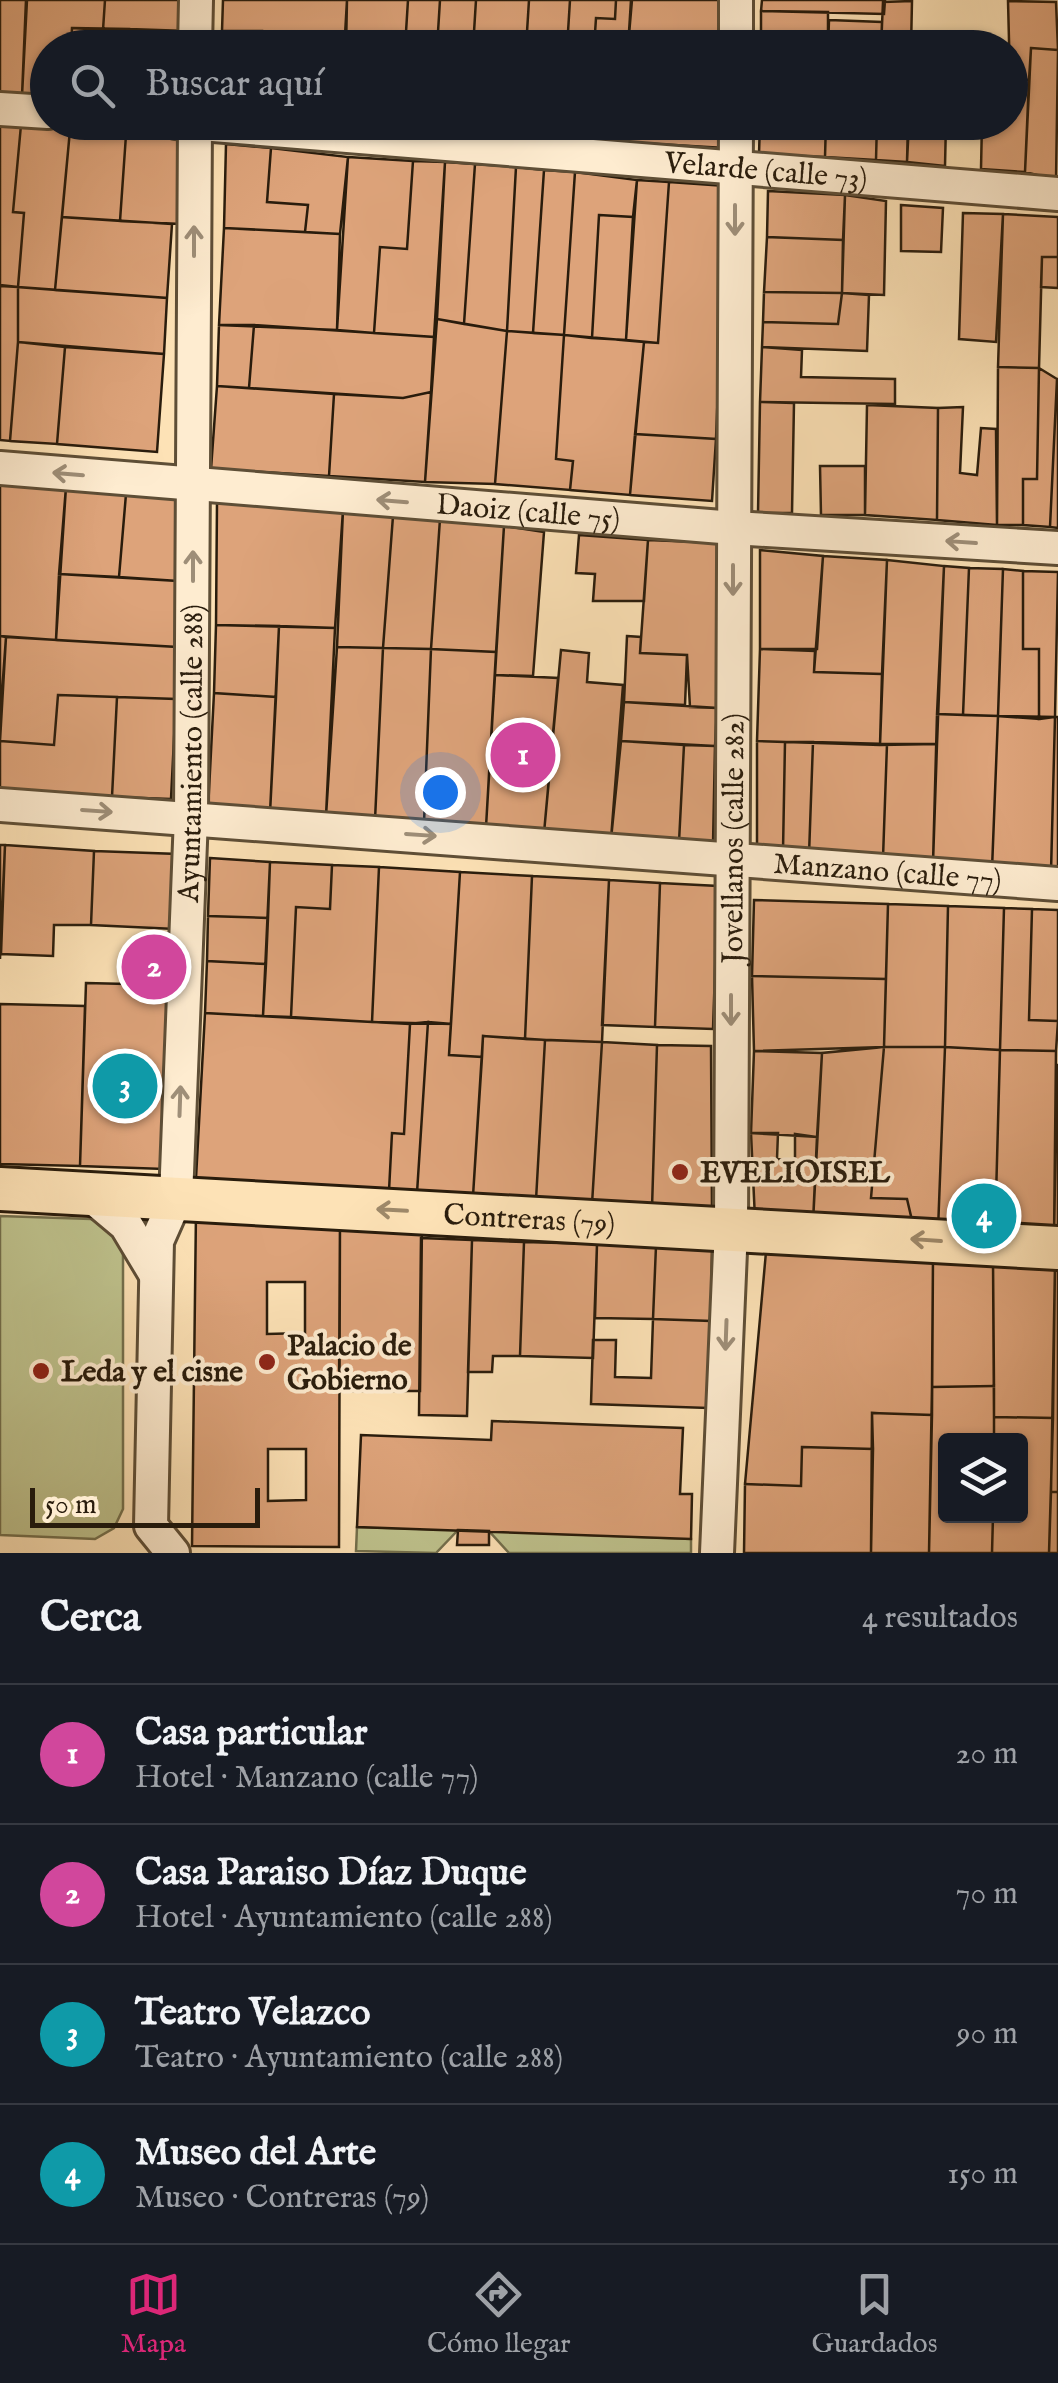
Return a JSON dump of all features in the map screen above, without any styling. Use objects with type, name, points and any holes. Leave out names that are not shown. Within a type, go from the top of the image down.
[{"type":"main road","name":"Contreras (79)","points":[[0,1188],[1058,1248]]},
{"type":"street","points":[[195,30],[196,0]]},
{"type":"street","points":[[736,0],[736,30]]},
{"type":"street","points":[[0,109],[30,111]]},
{"type":"street","name":"Ayuntamiento (calle 288)","points":[[173,1553],[142,1540],[157,1240],[176,1198],[191,817],[193,484],[188,140]]},
{"type":"street","name":"Velarde (calle 73)","points":[[386,140],[1058,194]]},
{"type":"street","name":"Jovellanos (calle 282)","points":[[717,1553],[731,1228],[736,140]]},
{"type":"street","name":"Daoiz (calle 75)","points":[[0,468],[734,528],[1058,548]]},
{"type":"street","name":"Manzano (calle 77)","points":[[0,805],[1058,884]]},
{"type":"street","points":[[89,1194],[126,1225],[156,1275]]},
{"type":"green space","points":[[0,1216],[91,1219],[104,1224],[123,1244],[123,1509],[114,1528],[95,1539],[0,1535]]},
{"type":"green space","points":[[357,1527],[458,1530],[436,1553],[356,1551]]},
{"type":"green space","points":[[489,1531],[691,1539],[691,1553],[509,1553]]},
{"type":"building","points":[[0,0],[27,0],[22,96],[0,94]]},
{"type":"building","points":[[26,0],[105,0],[103,30],[30,30],[30,96],[22,96]]},
{"type":"building","points":[[105,0],[187,0],[186,30],[103,30]]},
{"type":"building","points":[[223,0],[347,0],[345,30],[222,30]]},
{"type":"building","points":[[347,0],[408,0],[406,30],[346,30]]},
{"type":"building","points":[[408,0],[440,0],[438,30],[406,30]]},
{"type":"building","points":[[440,0],[476,0],[474,30],[438,30]]},
{"type":"building","points":[[476,0],[529,0],[527,30],[474,30]]},
{"type":"building","points":[[529,0],[570,0],[568,30],[527,30]]},
{"type":"building","points":[[570,0],[616,0],[615,19],[596,18],[595,30],[568,30]]},
{"type":"building","points":[[616,0],[631,0],[629,30],[595,30],[596,18],[615,19]]},
{"type":"building","points":[[632,0],[726,0],[727,30],[629,30]]},
{"type":"building","points":[[762,0],[885,0],[884,14],[761,11]]},
{"type":"building","points":[[912,1],[911,30],[882,30],[883,2]]},
{"type":"building","points":[[1008,1],[1056,2],[1058,50],[1031,48],[1029,80],[1028,30],[1009,30]]},
{"type":"building","points":[[761,11],[828,12],[828,30],[761,30]]},
{"type":"building","points":[[829,20],[882,22],[882,30],[829,30]]},
{"type":"building","points":[[72,28],[129,29],[129,30]]},
{"type":"building","points":[[1031,48],[1058,50],[1056,180],[1025,172]]},
{"type":"building","points":[[0,123],[21,125],[13,212],[24,213],[18,287],[0,285]]},
{"type":"building","points":[[21,125],[30,126],[30,140],[69,140],[55,290],[18,287],[24,213],[13,212]]},
{"type":"building","points":[[69,140],[126,140],[120,221],[62,217]]},
{"type":"building","points":[[126,140],[185,140],[181,224],[120,221]]},
{"type":"building","points":[[725,140],[725,148],[623,142]]},
{"type":"building","points":[[759,140],[825,140],[825,157],[759,154]]},
{"type":"building","points":[[825,140],[877,140],[876,160],[825,157]]},
{"type":"building","points":[[877,140],[908,140],[907,162],[876,160]]},
{"type":"building","points":[[908,140],[946,140],[945,166],[907,162]]},
{"type":"building","points":[[982,140],[1026,140],[1025,172],[981,169]]},
{"type":"building","points":[[226,144],[271,148],[267,202],[308,205],[305,232],[224,228]]},
{"type":"building","points":[[271,148],[348,157],[340,234],[305,232],[308,205],[267,202]]},
{"type":"building","points":[[348,157],[413,161],[407,249],[380,247],[374,333],[337,330]]},
{"type":"building","points":[[413,161],[445,162],[434,337],[374,333],[380,247],[407,249]]},
{"type":"building","points":[[445,162],[475,164],[464,324],[437,319]]},
{"type":"building","points":[[475,164],[516,167],[507,331],[464,324]]},
{"type":"building","points":[[516,167],[544,170],[533,333],[507,331]]},
{"type":"building","points":[[544,170],[575,172],[564,335],[533,333]]},
{"type":"building","points":[[575,172],[637,180],[633,217],[599,215],[592,338],[564,335]]},
{"type":"building","points":[[637,180],[669,182],[658,343],[626,340]]},
{"type":"building","points":[[669,182],[726,186],[716,439],[635,434],[644,342],[658,343]]},
{"type":"building","points":[[768,191],[845,195],[843,240],[767,237]]},
{"type":"building","points":[[845,195],[886,201],[884,295],[842,293]]},
{"type":"building","points":[[901,205],[943,208],[941,252],[901,251]]},
{"type":"building","points":[[963,213],[1003,214],[996,342],[959,339]]},
{"type":"building","points":[[1003,214],[1058,217],[1058,257],[1042,257],[1039,368],[998,367]]},
{"type":"building","points":[[599,215],[633,217],[626,340],[592,338]]},
{"type":"building","points":[[62,217],[172,224],[167,298],[55,290]]},
{"type":"building","points":[[224,228],[340,234],[337,330],[219,325]]},
{"type":"building","points":[[767,237],[843,240],[842,293],[764,292]]},
{"type":"building","points":[[1042,257],[1058,257],[1058,288],[1041,287]]},
{"type":"building","points":[[0,286],[18,287],[10,441],[0,440]]},
{"type":"building","points":[[18,287],[167,298],[164,354],[18,342]]},
{"type":"building","points":[[764,292],[842,293],[838,324],[763,322]]},
{"type":"building","points":[[842,293],[869,295],[867,351],[762,347],[763,322],[838,324]]},
{"type":"building","points":[[437,319],[507,331],[495,484],[425,482]]},
{"type":"building","points":[[219,325],[254,325],[249,388],[217,386]]},
{"type":"building","points":[[254,325],[434,337],[431,392],[403,398],[249,388]]},
{"type":"building","points":[[507,331],[564,335],[556,459],[573,461],[570,490],[495,484]]},
{"type":"building","points":[[564,335],[644,342],[630,495],[570,490],[573,461],[556,459]]},
{"type":"building","points":[[18,342],[65,347],[57,444],[10,441]]},
{"type":"building","points":[[65,347],[164,354],[157,452],[57,444]]},
{"type":"building","points":[[762,347],[802,350],[801,377],[895,379],[895,404],[760,402]]},
{"type":"building","points":[[998,367],[1039,368],[1037,479],[1023,479],[1023,525],[997,525]]},
{"type":"building","points":[[1039,368],[1057,379],[1050,527],[1023,525],[1023,479],[1037,479]]},
{"type":"building","points":[[1058,379],[1058,528],[1050,527]]},
{"type":"building","points":[[217,386],[334,394],[329,476],[211,469]]},
{"type":"building","points":[[431,392],[425,482],[329,476],[334,394],[403,398]]},
{"type":"building","points":[[760,402],[794,403],[792,513],[758,513]]},
{"type":"building","points":[[867,405],[938,408],[937,520],[865,515]]},
{"type":"building","points":[[963,407],[960,473],[977,475],[981,428],[996,429],[997,525],[937,520],[938,408]]},
{"type":"building","points":[[635,434],[716,439],[712,501],[630,495]]},
{"type":"building","points":[[820,466],[865,466],[865,515],[821,515]]},
{"type":"building","points":[[0,481],[66,487],[56,640],[0,636]]},
{"type":"building","points":[[66,487],[126,494],[119,577],[59,574]]},
{"type":"building","points":[[126,494],[184,498],[178,581],[119,577]]},
{"type":"building","points":[[217,503],[343,510],[335,628],[216,625]]},
{"type":"building","points":[[343,510],[393,516],[383,648],[337,647]]},
{"type":"building","points":[[393,516],[440,519],[431,649],[383,648]]},
{"type":"building","points":[[440,519],[504,526],[496,652],[431,649]]},
{"type":"building","points":[[504,526],[544,532],[533,676],[495,675]]},
{"type":"building","points":[[579,535],[648,540],[644,601],[593,601],[595,574],[576,573]]},
{"type":"building","points":[[648,540],[722,543],[717,708],[690,707],[687,655],[640,653]]},
{"type":"building","points":[[760,550],[823,556],[817,649],[760,649]]},
{"type":"building","points":[[823,556],[887,560],[882,674],[814,672]]},
{"type":"building","points":[[887,560],[944,566],[937,744],[880,745]]},
{"type":"building","points":[[944,566],[969,568],[963,715],[937,714]]},
{"type":"building","points":[[969,568],[1003,569],[998,716],[963,715]]},
{"type":"building","points":[[1003,569],[1023,571],[1023,649],[1039,649],[1039,719],[998,716]]},
{"type":"building","points":[[1023,571],[1058,572],[1055,717],[1039,719],[1039,649],[1023,649]]},
{"type":"building","points":[[59,574],[178,581],[177,647],[56,640]]},
{"type":"building","points":[[216,625],[279,626],[276,697],[214,693]]},
{"type":"building","points":[[279,626],[335,628],[326,816],[270,813]]},
{"type":"building","points":[[0,636],[6,637],[0,720]]},
{"type":"building","points":[[627,636],[641,637],[640,653],[687,655],[685,705],[624,702]]},
{"type":"building","points":[[6,637],[177,647],[176,699],[58,695],[54,745],[0,741]]},
{"type":"building","points":[[337,647],[383,648],[375,820],[326,816]]},
{"type":"building","points":[[383,648],[431,649],[424,823],[375,820]]},
{"type":"building","points":[[431,649],[496,652],[486,827],[424,823]]},
{"type":"building","points":[[760,649],[815,651],[814,672],[882,674],[880,745],[757,741]]},
{"type":"building","points":[[561,650],[589,653],[587,682],[623,685],[611,839],[544,833]]},
{"type":"building","points":[[495,675],[558,678],[544,833],[486,827]]},
{"type":"building","points":[[214,693],[276,697],[270,813],[208,810]]},
{"type":"building","points":[[58,695],[117,697],[112,797],[0,790],[0,741],[54,745]]},
{"type":"building","points":[[117,697],[176,699],[171,799],[112,797]]},
{"type":"building","points":[[624,702],[717,708],[715,746],[621,741]]},
{"type":"building","points":[[937,714],[998,716],[992,869],[933,863]]},
{"type":"building","points":[[998,716],[1055,717],[1051,872],[992,869]]},
{"type":"building","points":[[1058,717],[1058,873],[1051,872]]},
{"type":"building","points":[[621,741],[684,745],[679,842],[611,839]]},
{"type":"building","points":[[757,741],[785,742],[783,851],[757,850]]},
{"type":"building","points":[[785,742],[813,742],[809,855],[783,851]]},
{"type":"building","points":[[813,742],[887,744],[883,858],[809,855]]},
{"type":"building","points":[[887,744],[937,744],[933,863],[883,858]]},
{"type":"building","points":[[684,745],[715,746],[713,845],[679,842]]},
{"type":"building","points":[[0,845],[5,845],[0,959]]},
{"type":"building","points":[[5,845],[94,851],[91,925],[54,925],[53,956],[1,954]]},
{"type":"building","points":[[94,851],[178,854],[175,929],[91,925]]},
{"type":"building","points":[[210,858],[270,862],[268,918],[208,916]]},
{"type":"building","points":[[270,862],[332,865],[330,909],[296,907],[291,1017],[263,1016]]},
{"type":"building","points":[[332,865],[379,867],[372,1022],[291,1017],[296,907],[330,909]]},
{"type":"building","points":[[379,867],[460,872],[451,1024],[372,1022]]},
{"type":"building","points":[[460,872],[532,876],[525,1039],[483,1036],[482,1057],[449,1055]]},
{"type":"building","points":[[532,876],[609,880],[602,1042],[525,1039]]},
{"type":"building","points":[[609,880],[660,883],[655,1027],[602,1025]]},
{"type":"building","points":[[660,883],[718,886],[713,1029],[655,1027]]},
{"type":"building","points":[[754,900],[888,904],[886,979],[752,976]]},
{"type":"building","points":[[888,904],[948,906],[945,1047],[884,1047]]},
{"type":"building","points":[[948,906],[1004,908],[1000,1050],[945,1047]]},
{"type":"building","points":[[1004,908],[1032,909],[1029,1020],[1058,1021],[1056,1051],[1000,1050]]},
{"type":"building","points":[[1032,909],[1058,910],[1058,1021],[1029,1020]]},
{"type":"building","points":[[208,916],[268,918],[266,964],[207,961]]},
{"type":"building","points":[[207,961],[266,964],[263,1016],[205,1013]]},
{"type":"building","points":[[752,976],[886,979],[884,1047],[754,1051]]},
{"type":"building","points":[[86,983],[169,985],[164,1169],[80,1166]]},
{"type":"building","points":[[0,1004],[85,1006],[80,1166],[0,1164]]},
{"type":"building","points":[[205,1013],[410,1024],[404,1134],[392,1133],[389,1191],[196,1178]]},
{"type":"building","points":[[428,1022],[417,1193],[389,1191],[392,1133],[404,1134],[410,1024]]},
{"type":"building","points":[[428,1022],[451,1024],[449,1055],[482,1057],[473,1196],[417,1193]]},
{"type":"building","points":[[483,1036],[545,1040],[536,1200],[473,1196]]},
{"type":"building","points":[[545,1040],[602,1042],[592,1204],[536,1200]]},
{"type":"building","points":[[602,1042],[657,1045],[652,1208],[592,1204]]},
{"type":"building","points":[[657,1045],[711,1046],[712,1212],[652,1208]]},
{"type":"building","points":[[884,1047],[945,1047],[938,1230],[914,1229],[907,1199],[871,1198]]},
{"type":"building","points":[[884,1047],[871,1198],[907,1199],[914,1229],[813,1222],[822,1053]]},
{"type":"building","points":[[945,1047],[1000,1050],[995,1234],[938,1230]]},
{"type":"building","points":[[1000,1050],[1056,1051],[1054,1238],[995,1234]]},
{"type":"building","points":[[754,1051],[822,1053],[817,1137],[751,1133]]},
{"type":"building","points":[[1057,1065],[1058,1238],[1054,1238]]},
{"type":"building","points":[[751,1133],[778,1133],[777,1159],[795,1161],[795,1134],[817,1137],[813,1222],[755,1219]]},
{"type":"building","name":"Palacio de Gobierno","points":[[196,1211],[340,1220],[339,1547],[192,1546]],"holes":[[[267,1282],[305,1282],[305,1333],[267,1334]],[[268,1449],[306,1449],[306,1500],[268,1501]]]},
{"type":"building","points":[[340,1220],[422,1225],[420,1391],[339,1391]]},
{"type":"building","points":[[421,1238],[472,1240],[467,1416],[419,1415]]},
{"type":"building","points":[[472,1240],[524,1242],[520,1356],[493,1356],[492,1372],[468,1372]]},
{"type":"building","points":[[524,1242],[597,1244],[593,1358],[520,1356]]},
{"type":"building","points":[[597,1244],[656,1246],[653,1319],[595,1318]]},
{"type":"building","points":[[656,1246],[712,1248],[711,1321],[653,1319]]},
{"type":"building","points":[[766,1252],[933,1257],[932,1415],[872,1413],[873,1449],[802,1447],[801,1486],[745,1484]]},
{"type":"building","points":[[933,1257],[993,1260],[994,1386],[932,1387]]},
{"type":"building","points":[[993,1260],[1055,1264],[1053,1418],[994,1417]]},
{"type":"building","points":[[1055,1264],[1058,1492],[1051,1492]]},
{"type":"building","points":[[653,1319],[711,1321],[708,1408],[591,1404],[593,1340],[616,1340],[615,1377],[651,1378]]},
{"type":"building","points":[[994,1386],[994,1433],[938,1433],[938,1523],[993,1523],[992,1553],[929,1553],[932,1387]]},
{"type":"building","points":[[872,1413],[932,1415],[929,1553],[871,1553]]},
{"type":"building","points":[[994,1417],[1053,1418],[1049,1553],[992,1553],[993,1523],[1028,1523],[1028,1433],[994,1433]]},
{"type":"building","points":[[492,1421],[683,1428],[680,1494],[692,1494],[691,1539],[357,1527],[361,1435],[491,1440]]},
{"type":"building","points":[[802,1447],[873,1449],[871,1553],[744,1553],[745,1484],[801,1486]]},
{"type":"building","points":[[1051,1492],[1058,1492],[1058,1553],[1049,1553]]},
{"type":"building","points":[[458,1530],[489,1531],[489,1545],[457,1545]]},
{"type":"place","name":"Casa particular","points":[[523,755]]},
{"type":"place","name":"Casa Paraiso Díaz Duque","points":[[154,967]]},
{"type":"place","name":"Teatro Velazco","points":[[125,1086]]},
{"type":"place","name":"EVELIOISEL","points":[[680,1172]]},
{"type":"place","name":"Museo del Arte","points":[[984,1216]]},
{"type":"place","name":"Palacio de Gobierno","points":[[267,1362]]},
{"type":"place","name":"Leda y el cisne","points":[[41,1371]]}]
